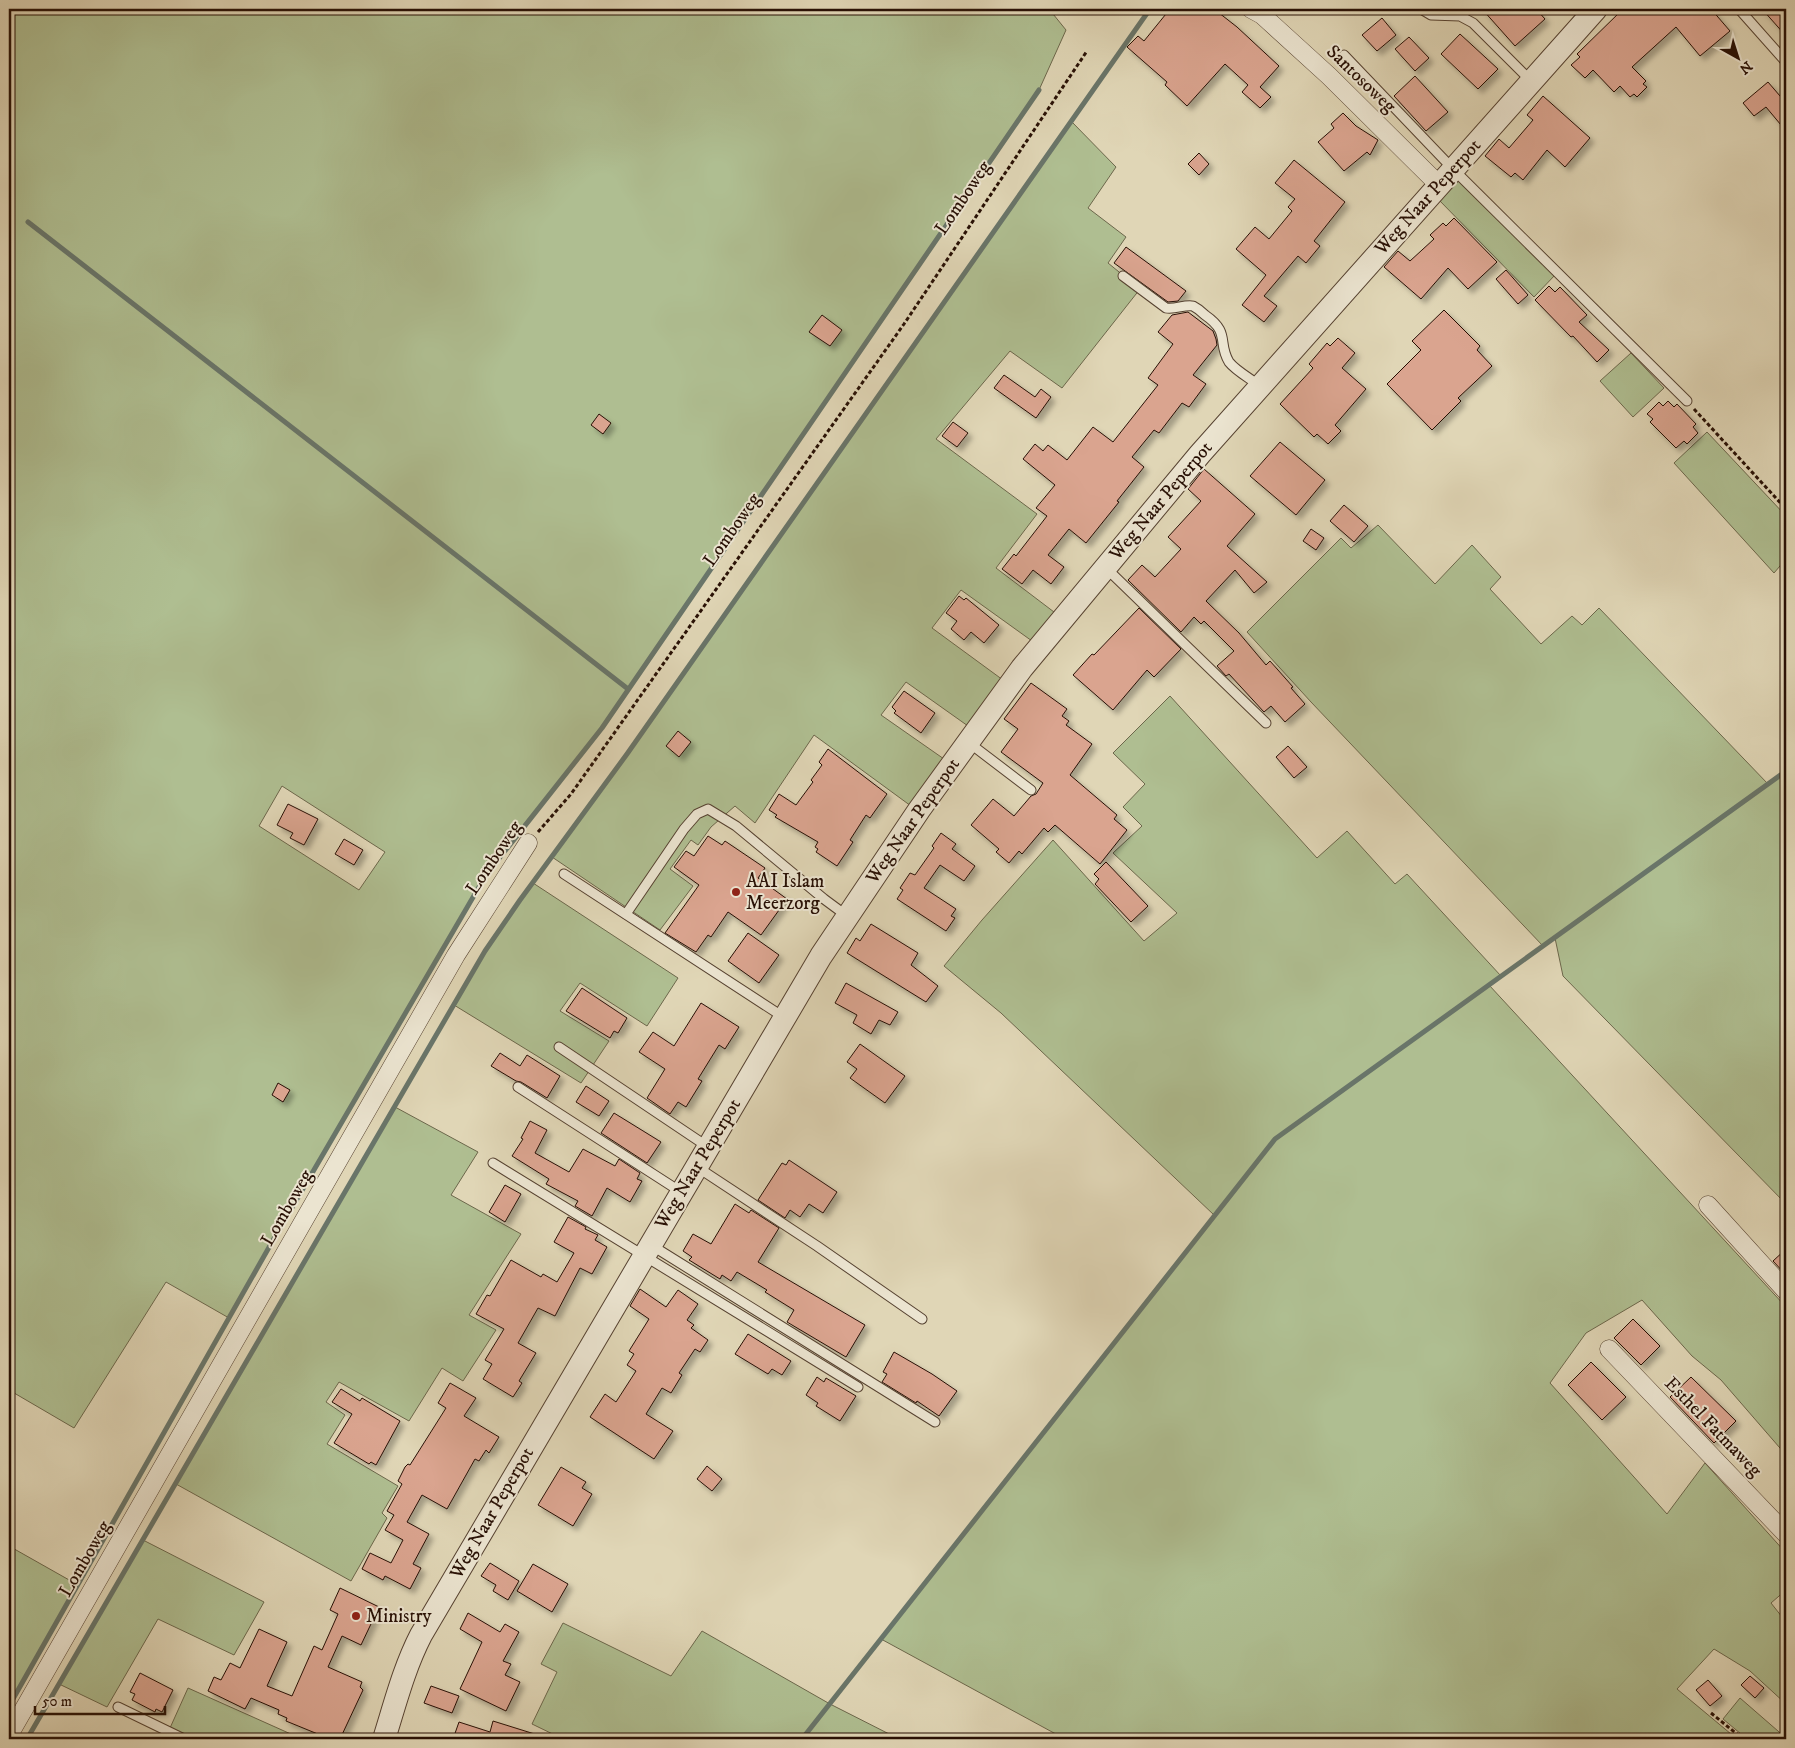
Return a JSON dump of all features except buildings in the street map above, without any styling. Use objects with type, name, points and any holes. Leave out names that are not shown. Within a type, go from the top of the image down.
[{"type":"street","name":"Santosoweg","points":[[1251,9],[1262,15],[1329,76],[1446,176]]},
{"type":"street","name":"Weg Naar Peperpot","points":[[384,1739],[402,1677],[420,1635],[821,956],[918,810],[1022,668],[1200,454],[1596,9]]},
{"type":"street","name":"Lomboweg","points":[[9,1735],[456,955],[528,843]]},
{"type":"street","points":[[1708,1205],[1786,1290]]},
{"type":"street","name":"Esthel Fatmaweg","points":[[1610,1349],[1786,1534]]},
{"type":"lane","points":[[1421,9],[1431,15],[1460,16],[1473,23],[1531,81]]},
{"type":"lane","points":[[1739,9],[1786,62]]},
{"type":"lane","points":[[1344,55],[1446,176],[1687,401]]},
{"type":"lane","points":[[1122,276],[1166,308],[1194,306],[1213,320],[1220,329],[1225,352],[1230,363],[1260,386]]},
{"type":"lane","points":[[1106,568],[1266,723]]},
{"type":"lane","points":[[968,742],[1031,790]]},
{"type":"lane","points":[[626,914],[684,829],[697,814],[708,809],[736,826],[847,916]]},
{"type":"lane","points":[[564,874],[785,1018]]},
{"type":"lane","points":[[558,1046],[708,1147]]},
{"type":"lane","points":[[518,1087],[682,1192]]},
{"type":"lane","points":[[492,1163],[647,1250],[935,1422]]},
{"type":"lane","points":[[696,1167],[817,1246],[922,1319]]},
{"type":"lane","points":[[647,1250],[858,1387]]},
{"type":"lane","points":[[118,1707],[184,1739]]},
{"type":"path","name":"Lomboweg","points":[[528,843],[571,794],[875,364],[1087,52]]},
{"type":"path","points":[[1687,401],[1786,509]]},
{"type":"path","points":[[1711,1713],[1743,1739]]},
{"type":"green space","points":[[9,9],[1049,9],[1066,30],[1039,90],[602,728],[486,875],[229,1318],[166,1282],[74,1428],[9,1390]],"holes":[[[282,786],[385,852],[359,890],[259,826]]]},
{"type":"green space","points":[[1071,121],[1116,167],[1088,208],[1126,237],[1108,263],[1140,289],[1062,388],[1010,351],[936,439],[1037,514],[996,568],[1054,612],[1032,641],[961,590],[932,628],[1003,680],[968,726],[906,682],[881,715],[944,759],[911,806],[814,735],[755,823],[735,806],[711,827],[698,845],[691,840],[670,869],[693,886],[660,930],[552,857],[627,754]]},
{"type":"green space","points":[[1457,177],[1556,274],[1534,297],[1438,199]]},
{"type":"green space","points":[[1631,353],[1664,388],[1633,417],[1600,381]]},
{"type":"green space","points":[[1707,432],[1786,516],[1786,559],[1774,573],[1674,463]]},
{"type":"green space","points":[[1378,525],[1435,584],[1472,545],[1501,577],[1490,589],[1541,644],[1572,616],[1582,625],[1599,608],[1768,784],[1786,771],[1786,1204],[1563,976],[1555,938],[1543,946],[1247,632],[1341,538],[1351,548]]},
{"type":"green space","points":[[1170,696],[1317,858],[1347,831],[1395,884],[1407,874],[1501,976],[1489,985],[1786,1307],[1786,1455],[1721,1380],[1692,1356],[1642,1300],[1586,1333],[1550,1383],[1667,1514],[1705,1463],[1786,1553],[1786,1590],[1771,1603],[1786,1622],[1786,1704],[1750,1671],[1714,1649],[1677,1689],[1737,1739],[1065,1739],[881,1639],[1214,1215],[1001,1013],[944,966],[1053,840],[1144,941],[1177,913],[1113,853],[1142,826],[1123,807],[1145,784],[1113,753]]},
{"type":"green space","points":[[533,883],[678,978],[647,1026],[580,983],[560,1011],[609,1041],[581,1083],[454,1005],[485,951]]},
{"type":"green space","points":[[395,1107],[478,1152],[451,1195],[521,1234],[469,1315],[496,1330],[463,1381],[442,1368],[409,1421],[339,1382],[326,1402],[345,1415],[327,1444],[398,1486],[382,1513],[387,1518],[351,1581],[176,1484]]},
{"type":"green space","points":[[143,1540],[264,1602],[234,1655],[158,1619],[107,1707],[59,1684]]},
{"type":"green space","points":[[9,1546],[78,1585],[15,1694],[9,1691]]},
{"type":"green space","points":[[563,1623],[671,1676],[702,1631],[830,1704],[899,1739],[563,1739],[532,1724],[557,1672],[541,1664]]},
{"type":"green space","points":[[188,1688],[302,1739],[194,1739],[170,1728]]},
{"type":"green space","points":[[1740,1698],[1786,1739],[1747,1739],[1723,1719]]},
{"type":"waterway","points":[[27,1739],[485,951],[627,754],[1150,9]]},
{"type":"waterway","points":[[9,1706],[276,1235],[486,875],[602,728],[1039,90]]},
{"type":"waterway","points":[[28,222],[628,689]]},
{"type":"waterway","points":[[802,1739],[1275,1139],[1786,771]]},
{"type":"place","name":"AAI Islam Meerzorg","points":[[736,892]]},
{"type":"place","name":"Ministry","points":[[356,1616]]}]
